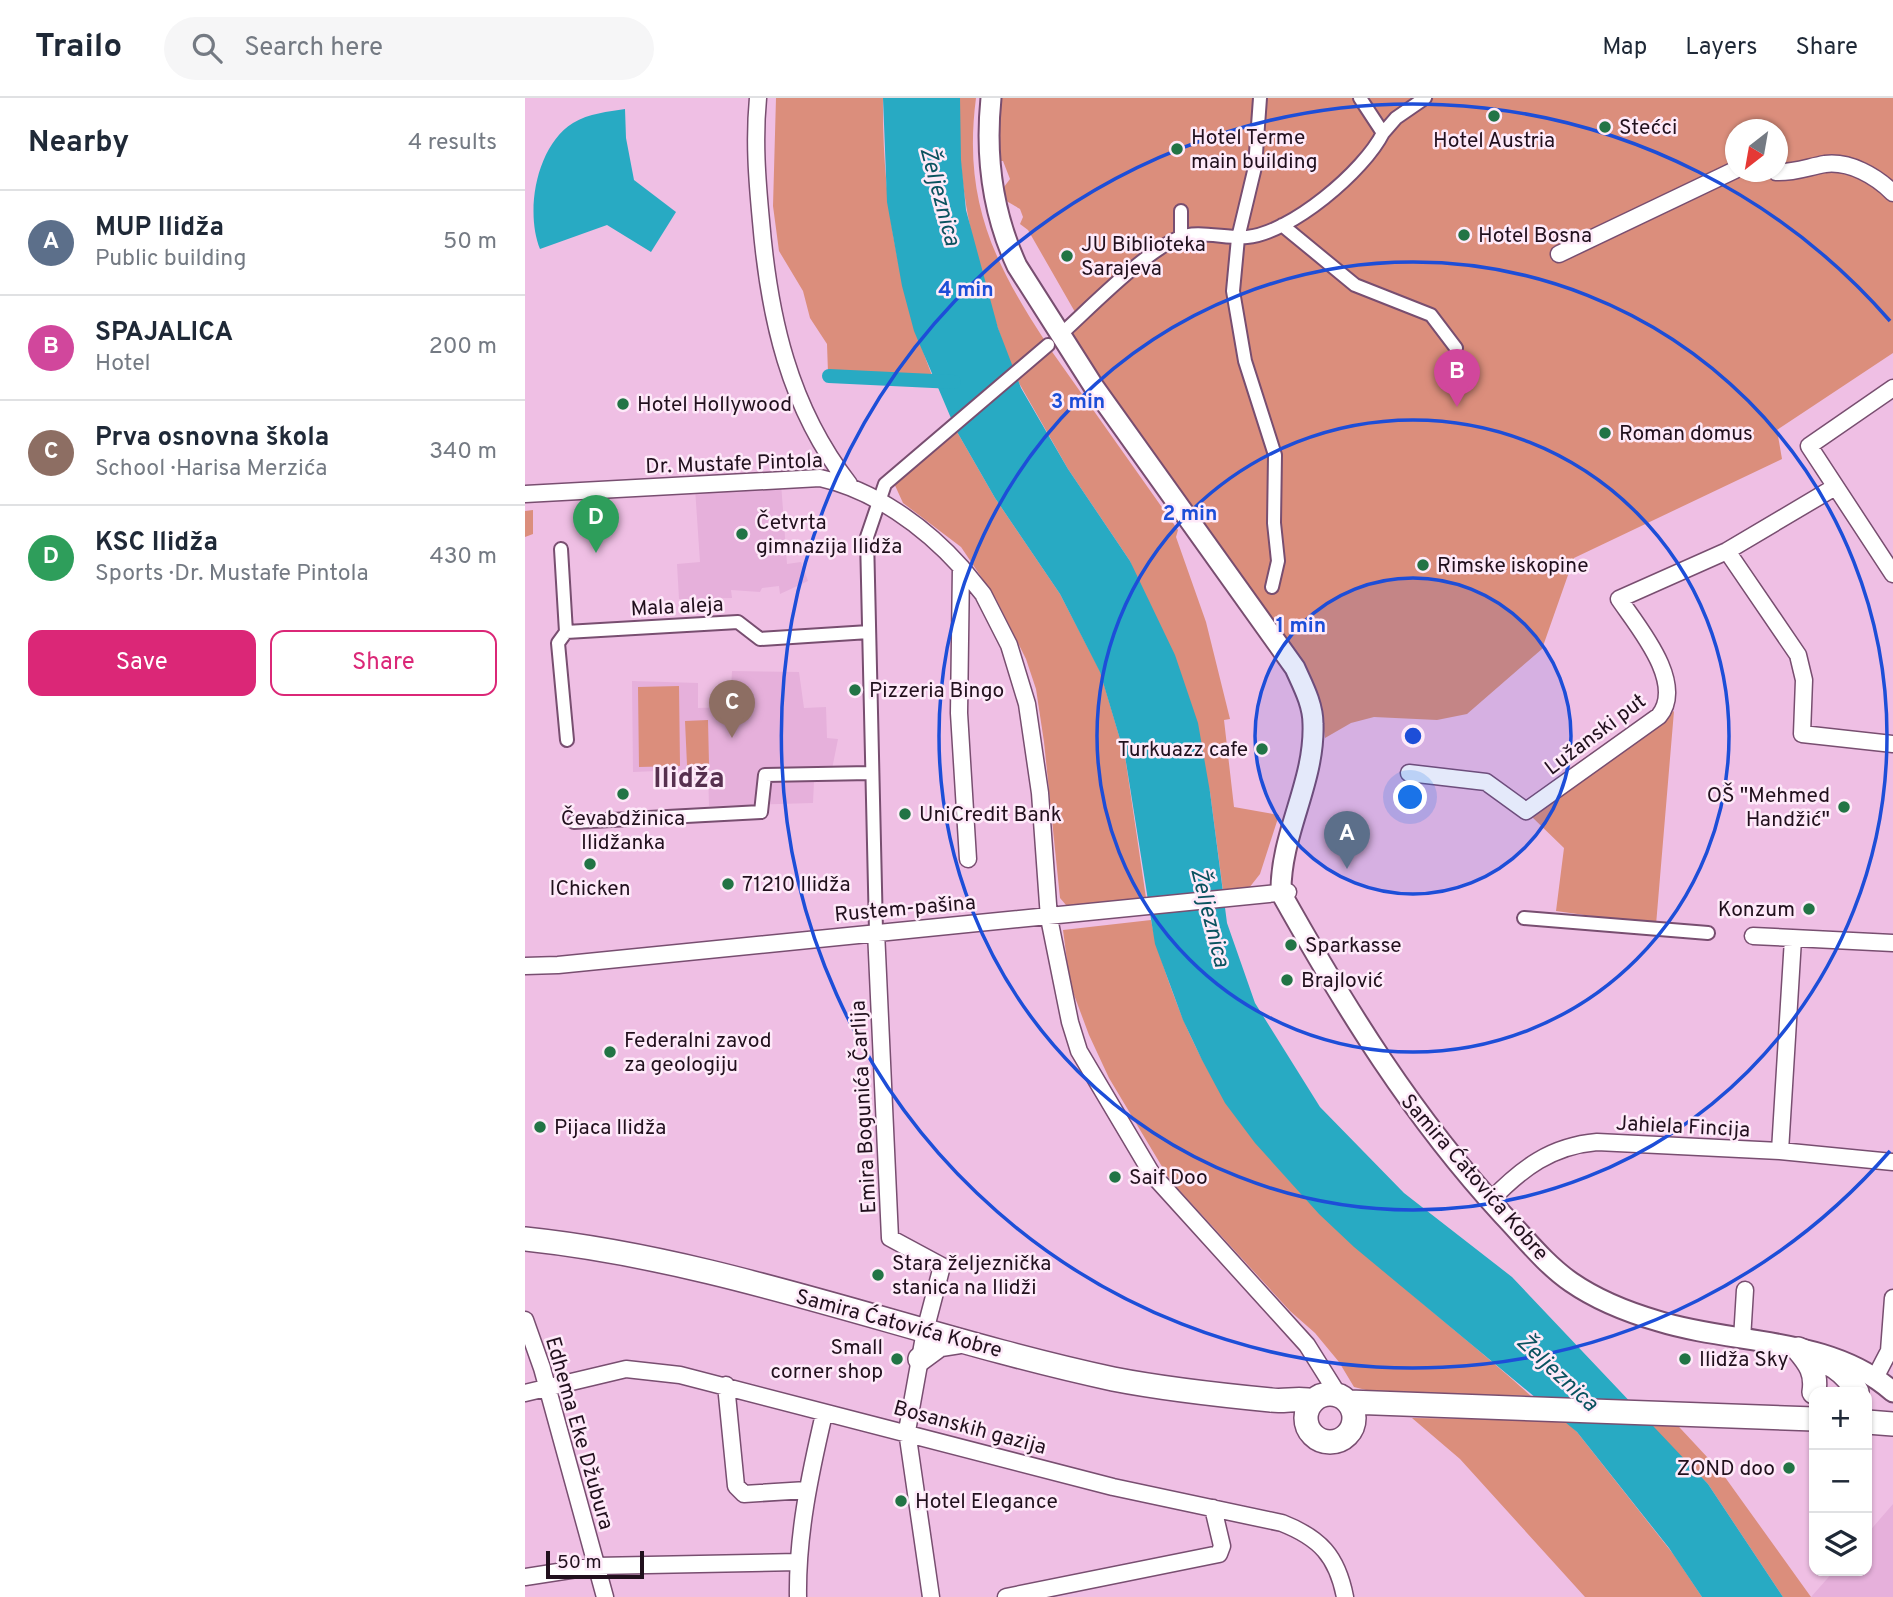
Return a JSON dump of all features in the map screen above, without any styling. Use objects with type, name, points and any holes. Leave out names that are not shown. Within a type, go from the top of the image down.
[{"type":"main road","name":"Samira Ćatovića Kobre","points":[[525,1240],[603,1250],[694,1270],[1115,1379],[1275,1401],[1303,1398],[1314,1400]]},
{"type":"main road","points":[[920,1359],[939,1345],[965,1341]]},
{"type":"main road","points":[[1798,1349],[1833,1364],[1849,1378],[1854,1387]]},
{"type":"main road","points":[[1798,1349],[1810,1364],[1816,1380],[1815,1387]]},
{"type":"main road","points":[[1308,1429],[1306,1418],[1314,1400],[1324,1395],[1376,1405],[1804,1419]]},
{"type":"main road","points":[[1344,1399],[1355,1416],[1352,1430]]},
{"type":"main road","points":[[1275,1401],[1301,1418],[1320,1441],[1328,1443],[1344,1439],[1352,1430],[1359,1414],[1376,1405]]},
{"type":"main road","points":[[1872,1422],[1893,1424]]},
{"type":"street","points":[[758,98],[754,146],[765,272],[776,330],[802,411],[826,454],[849,484]]},
{"type":"street","points":[[991,98],[988,147],[991,187],[1000,223],[1017,266],[1054,340]]},
{"type":"street","points":[[1260,98],[1255,167],[1238,238],[1233,291],[1238,332],[1276,463],[1275,523],[1278,561],[1272,587]]},
{"type":"street","points":[[1360,98],[1383,133]]},
{"type":"street","points":[[876,931],[870,773],[867,537],[885,484],[1122,280],[1181,236],[1238,238],[1262,234],[1282,225],[1345,182],[1375,149],[1383,133],[1396,118],[1425,98]]},
{"type":"street","points":[[1788,173],[1828,164],[1847,165],[1868,173],[1893,193]]},
{"type":"street","points":[[1559,254],[1725,175]]},
{"type":"street","points":[[1181,211],[1181,236]]},
{"type":"street","points":[[1282,225],[1355,285],[1431,315],[1456,348]]},
{"type":"street","name":"Samira Ćatovića Kobre","points":[[1054,340],[1295,668],[1308,697],[1313,724],[1306,779],[1283,855],[1285,892],[1294,916],[1401,1092],[1490,1200],[1550,1265],[1594,1297],[1659,1321],[1846,1361],[1876,1377],[1893,1392]]},
{"type":"street","points":[[1893,388],[1809,446],[1893,574]]},
{"type":"street","name":"Dr. Mustafe Pintola","points":[[525,494],[820,478],[849,484],[934,537],[983,594],[1009,645],[1027,704],[1067,1010],[1079,1051],[1152,1174],[1307,1345],[1344,1399]]},
{"type":"street","name":"Lužanski put","points":[[1409,773],[1486,782],[1526,811],[1659,716],[1668,702],[1666,682],[1655,651],[1619,599],[1727,551],[1836,487]]},
{"type":"street","points":[[561,549],[566,632],[558,643],[568,740]]},
{"type":"street","points":[[1727,551],[1798,655],[1804,680],[1802,734],[1893,744]]},
{"type":"street","points":[[961,567],[959,713],[968,859]]},
{"type":"street","name":"Mala aleja","points":[[566,632],[738,622],[760,639],[869,632]]},
{"type":"street","points":[[574,822],[761,812],[765,775],[870,773]]},
{"type":"street","name":"Rustem-pašina","points":[[525,966],[558,965],[876,931],[1056,917],[1285,892]]},
{"type":"street","points":[[1524,918],[1707,933]]},
{"type":"street","name":"Emira Bogunića Čarlija","points":[[876,931],[890,1238],[942,1266],[925,1331]]},
{"type":"street","points":[[1753,936],[1893,943]]},
{"type":"street","points":[[1780,1152],[1794,939]]},
{"type":"street","name":"Jahiela Fincija","points":[[1490,1200],[1529,1165],[1543,1156],[1575,1144],[1598,1142],[1780,1152],[1893,1162]]},
{"type":"street","points":[[1742,1339],[1745,1290]]},
{"type":"street","points":[[1876,1377],[1891,1352],[1893,1298]]},
{"type":"street","name":"Edhema Eke Džubura","points":[[525,1320],[547,1387],[605,1597]]},
{"type":"street","points":[[925,1331],[907,1431],[931,1597]]},
{"type":"street","points":[[1314,1400],[1318,1363]]},
{"type":"street","name":"Bosanskih gazija","points":[[525,1393],[626,1369],[680,1375],[726,1385],[824,1414],[907,1431],[1113,1487],[1282,1523],[1304,1532],[1322,1545],[1341,1577],[1345,1597]]},
{"type":"street","points":[[726,1385],[736,1486],[739,1491],[744,1494],[807,1490]]},
{"type":"street","points":[[798,1597],[797,1562],[807,1490],[824,1414]]},
{"type":"street","points":[[1006,1597],[1219,1554],[1222,1546],[1213,1508]]},
{"type":"street","points":[[525,1577],[596,1566],[797,1562]]},
{"type":"shaded area","points":[[776,98],[883,98],[885,170],[894,240],[910,310],[933,378],[828,373],[827,344],[810,318],[803,291],[779,251],[773,206]]},
{"type":"shaded area","points":[[960,98],[976,98],[974,167],[986,227],[1010,283],[1045,341],[1012,369],[980,270],[972,236],[961,168]]},
{"type":"shaded area","points":[[999,98],[1893,98],[1893,353],[1777,430],[1782,459],[1574,558],[1542,649],[1467,714],[1437,720],[1374,717],[1351,723],[1325,738],[1321,711],[1296,651],[1059,325],[1075,312],[1028,230],[1020,224],[1023,217],[1020,209],[1003,199],[1004,187],[1010,179],[1003,161],[998,161]]},
{"type":"shaded area","points":[[1048,346],[1178,530],[1176,537],[1206,622],[1230,719],[1224,720],[1234,807],[1279,815],[1260,874],[1249,888],[1223,891],[1210,792],[1130,561],[1068,469],[1015,376]]},
{"type":"shaded area","points":[[956,430],[995,498],[1060,594],[1100,671],[1125,756],[1146,898],[1079,907],[1066,905],[1060,898],[1044,742],[1036,689],[1026,659],[996,599],[961,547],[903,503],[893,481]]},
{"type":"shaded area","name":"Četvrta gimnazija Ilidža","points":[[781,483],[787,564],[801,562],[808,581],[780,594],[779,586],[762,588],[760,592],[731,590],[732,598],[679,599],[677,564],[700,562],[695,488]]},
{"type":"shaded area","points":[[533,510],[533,534],[525,537],[525,511]]},
{"type":"shaded area","points":[[732,671],[799,672],[804,708],[826,707],[827,738],[838,739],[830,779],[814,781],[813,803],[709,806],[708,769],[633,772],[632,681],[698,683],[698,708],[730,707]]},
{"type":"shaded area","points":[[679,686],[680,766],[639,767],[638,687]]},
{"type":"shaded area","points":[[1674,711],[1656,925],[1556,911],[1564,848],[1532,817]]},
{"type":"shaded area","points":[[708,720],[709,764],[687,765],[685,721]]},
{"type":"shaded area","points":[[1151,920],[1174,996],[1203,1060],[1238,1118],[1280,1170],[1326,1218],[1531,1396],[1374,1392],[1354,1387],[1339,1362],[1315,1333],[1290,1311],[1170,1180],[1109,1078],[1089,1035],[1070,984],[1063,930]]},
{"type":"shaded area","points":[[1638,1413],[1667,1414],[1722,1473],[1811,1597],[1783,1597],[1708,1484]]},
{"type":"shaded area","points":[[1412,1418],[1565,1420],[1674,1555],[1702,1597],[1585,1597],[1460,1459]]},
{"type":"shaded area","points":[[1893,1504],[1893,1597],[1811,1597],[1830,1576],[1872,1576],[1872,1528]]},
{"type":"water","name":"Željeznica","points":[[883,98],[960,98],[961,160],[966,210],[998,328],[1021,388],[1068,469],[1130,561],[1175,655],[1198,723],[1227,923],[1255,1003],[1320,1107],[1404,1193],[1512,1277],[1708,1484],[1783,1597],[1702,1597],[1669,1548],[1577,1432],[1354,1247],[1319,1214],[1255,1143],[1225,1103],[1183,1020],[1155,944],[1125,756],[1100,672],[1060,594],[995,498],[956,430],[914,331],[902,286],[887,202]]},
{"type":"water","points":[[625,109],[626,138],[634,180],[676,212],[651,252],[607,225],[540,249],[536,234],[534,199],[542,163],[550,147],[573,123],[599,113]]},
{"type":"waterway","points":[[829,376],[954,382]]},
{"type":"place","name":"Hotel Austria","points":[[1494,116]]},
{"type":"place","name":"Stećci","points":[[1605,127]]},
{"type":"place","name":"Hotel Terme main building","points":[[1177,149]]},
{"type":"place","name":"Hotel Bosna","points":[[1464,235]]},
{"type":"place","name":"JU Biblioteka Sarajeva","points":[[1067,256]]},
{"type":"place","name":"Hotel Hollywood","points":[[623,404]]},
{"type":"place","name":"SPAJALICA","points":[[1457,407]]},
{"type":"place","name":"Roman domus","points":[[1605,433]]},
{"type":"place","name":"Četvrta gimnazija Ilidža","points":[[742,534]]},
{"type":"place","name":"KSC Ilidža","points":[[596,553]]},
{"type":"place","name":"Rimske iskopine","points":[[1423,565]]},
{"type":"place","name":"Pizzeria Bingo","points":[[855,690]]},
{"type":"place","name":"Prva osnovna škola","points":[[732,738]]},
{"type":"place","name":"Turkuazz cafe","points":[[1262,749]]},
{"type":"place","name":"Čevabdžinica Ilidžanka","points":[[623,794]]},
{"type":"place","name":"OŠ \"Mehmed Handžić\"","points":[[1844,807]]},
{"type":"place","name":"UniCredit Bank","points":[[905,814]]},
{"type":"place","name":"IChicken","points":[[590,864]]},
{"type":"place","name":"MUP Ilidža","points":[[1347,869]]},
{"type":"place","name":"71210 Ilidža","points":[[728,884]]},
{"type":"place","name":"Konzum","points":[[1809,909]]},
{"type":"place","name":"Sparkasse","points":[[1291,945]]},
{"type":"place","name":"Brajlović","points":[[1287,980]]},
{"type":"place","name":"Federalni zavod za geologiju","points":[[610,1052]]},
{"type":"place","name":"Pijaca Ilidža","points":[[540,1127]]},
{"type":"place","name":"Saif Doo","points":[[1115,1177]]},
{"type":"place","name":"Stara željeznička stanica na Ilidži","points":[[878,1275]]},
{"type":"place","name":"Small corner shop","points":[[897,1359]]},
{"type":"place","name":"Ilidža Sky","points":[[1685,1359]]},
{"type":"place","name":"ZOND doo","points":[[1789,1468]]},
{"type":"place","name":"Hotel Elegance","points":[[901,1501]]},
{"type":"district","name":"Ilidža","points":[[689,777]]}]
